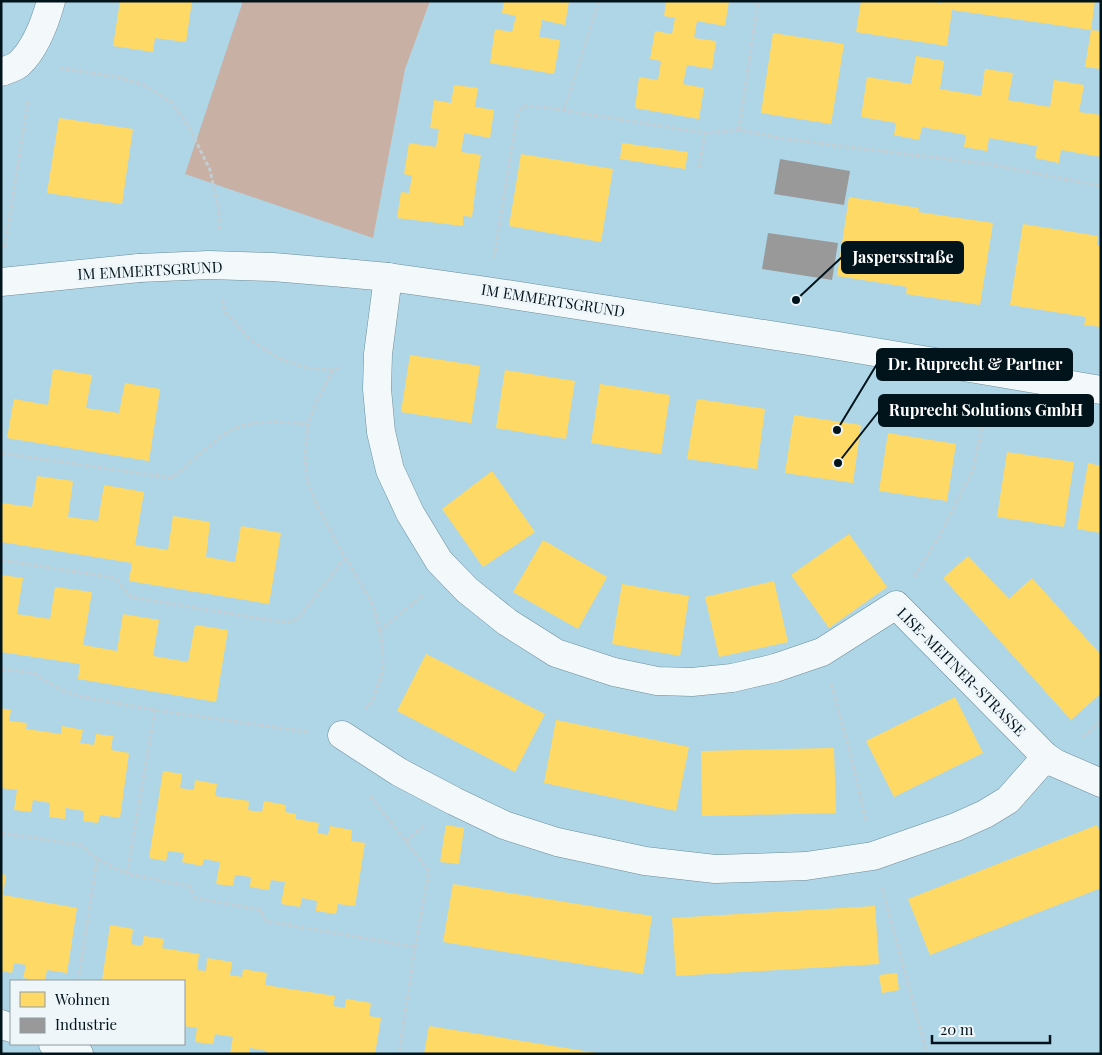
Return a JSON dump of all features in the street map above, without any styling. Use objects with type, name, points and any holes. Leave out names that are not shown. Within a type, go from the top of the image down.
[{"type":"street","points":[[10,68],[33,47],[51,1]]},
{"type":"street","name":"IM EMMERTSGRUND","points":[[1,282],[139,268],[209,265],[273,267],[388,277],[824,343],[1101,390]]},
{"type":"street","name":"LISE-MEITNER-STRASSE","points":[[388,277],[378,354],[377,390],[381,432],[390,470],[410,514],[439,561],[467,590],[507,622],[556,653],[614,672],[657,682],[692,682],[732,678],[775,668],[822,652],[896,605],[1046,757],[1055,763],[1101,783]]},
{"type":"street","points":[[342,735],[399,772],[454,802],[504,825],[576,847],[645,861],[715,869],[806,866],[873,856],[956,827],[985,814],[1008,800],[1046,757]]},
{"type":"street","points":[[56,1045],[80,1054]]},
{"type":"path","points":[[564,110],[599,1]]},
{"type":"path","points":[[739,130],[758,1]]},
{"type":"path","points":[[10,68],[62,68],[117,77],[144,85],[171,102],[189,127],[210,170],[219,210],[220,238]]},
{"type":"path","points":[[6,237],[30,92]]},
{"type":"path","points":[[497,242],[517,115],[523,106],[564,110],[705,134],[739,130],[786,139],[988,164],[1101,186]]},
{"type":"path","points":[[699,168],[705,134]]},
{"type":"path","points":[[220,291],[225,312],[253,342],[280,359],[306,368],[333,370],[378,354]]},
{"type":"path","points":[[1,669],[33,673],[63,691],[82,697],[155,710],[342,735],[373,700],[383,670],[382,641],[373,605],[316,503],[307,480],[305,456],[308,424],[316,402],[333,370]]},
{"type":"path","points":[[896,605],[937,540],[973,470],[994,372]]},
{"type":"path","points":[[1,453],[172,478],[221,436],[235,428],[254,423],[308,424]]},
{"type":"path","points":[[1,560],[115,578],[131,597],[281,622],[292,622],[300,616],[346,558]]},
{"type":"path","points":[[379,631],[451,573]]},
{"type":"path","points":[[127,874],[155,710]]},
{"type":"path","points":[[365,790],[429,871],[415,947],[399,1054]]},
{"type":"path","points":[[1,833],[81,845],[97,859],[127,874],[189,886],[195,898],[261,910],[265,921],[415,947]]},
{"type":"path","points":[[78,980],[97,859]]},
{"type":"shaded area","points":[[243,1],[430,1],[405,69],[373,238],[185,174]]},
{"type":"building: Wohnen","points":[[120,1],[192,1],[186,42],[155,38],[153,52],[113,46]]},
{"type":"building: Wohnen","points":[[504,1],[569,1],[565,25],[542,20],[539,37],[560,40],[554,74],[490,63],[495,29],[512,32],[516,16],[502,13]]},
{"type":"building: Wohnen","points":[[666,1],[729,1],[725,26],[697,21],[694,38],[716,41],[712,69],[687,65],[683,84],[704,88],[699,119],[635,108],[639,77],[658,80],[661,61],[650,59],[655,31],[672,34],[675,18],[664,16]]},
{"type":"building: Wohnen","points":[[861,1],[930,1],[942,3],[942,1],[1095,1],[1091,30],[952,10],[947,46],[856,32]]},
{"type":"building: Wohnen","points":[[1091,30],[1101,31],[1101,69],[1085,67]]},
{"type":"building: Wohnen","points":[[773,33],[844,44],[831,124],[761,113]]},
{"type":"building: Wohnen","points":[[916,56],[944,61],[940,89],[981,96],[985,69],[1013,73],[1008,100],[1050,107],[1054,80],[1084,85],[1079,112],[1101,115],[1101,157],[1061,150],[1059,163],[1035,158],[1037,146],[989,138],[987,151],[964,147],[966,135],[922,127],[919,140],[894,135],[896,123],[861,117],[867,77],[911,84]]},
{"type":"building: Wohnen","points":[[454,85],[478,88],[475,107],[494,110],[490,138],[464,133],[461,152],[481,155],[472,217],[463,216],[463,226],[397,218],[401,192],[409,193],[412,176],[404,174],[409,143],[436,147],[439,129],[430,128],[434,100],[451,103]]},
{"type":"building: Wohnen","points":[[59,118],[133,129],[122,204],[47,193]]},
{"type":"building: Wohnen","points":[[622,143],[688,152],[685,169],[620,159]]},
{"type":"building: Wohnen","points":[[521,154],[613,169],[601,242],[509,226]]},
{"type":"building: Wohnen","points":[[849,197],[919,208],[918,212],[993,223],[980,305],[906,294],[907,287],[837,276]]},
{"type":"building: Wohnen","points":[[1023,224],[1098,236],[1097,245],[1101,246],[1101,327],[1084,325],[1086,317],[1010,305]]},
{"type":"building: Wohnen","points":[[410,355],[480,366],[471,423],[401,412]]},
{"type":"building: Wohnen","points":[[53,369],[92,375],[86,408],[119,413],[125,383],[160,389],[149,461],[7,438],[14,399],[48,405]]},
{"type":"building: Wohnen","points":[[505,370],[575,381],[566,439],[496,428]]},
{"type":"building: Wohnen","points":[[600,384],[670,395],[661,454],[591,443]]},
{"type":"building: Wohnen","points":[[697,399],[765,409],[757,469],[687,459]]},
{"type":"building: Wohnen","points":[[794,415],[861,425],[853,483],[785,473]]},
{"type":"building: Wohnen","points":[[888,433],[956,444],[947,501],[879,491]]},
{"type":"building: Wohnen","points":[[1007,452],[1074,462],[1064,527],[997,517]]},
{"type":"building: Wohnen","points":[[1088,463],[1101,466],[1101,533],[1077,529]]},
{"type":"building: Wohnen","points":[[492,471],[535,532],[483,567],[442,509]]},
{"type":"building: Wohnen","points":[[37,476],[73,481],[68,517],[98,521],[104,485],[144,492],[135,545],[168,550],[173,516],[210,522],[206,557],[235,562],[241,526],[281,533],[269,604],[129,581],[132,563],[1,542],[1,503],[32,507]]},
{"type":"building: Wohnen","points":[[849,534],[887,587],[829,628],[791,575]]},
{"type":"building: Wohnen","points":[[543,540],[607,577],[578,629],[513,592]]},
{"type":"building: Wohnen","points":[[968,556],[1009,599],[1032,578],[1101,655],[1101,693],[1071,720],[943,578]]},
{"type":"building: Wohnen","points":[[1,575],[23,578],[17,614],[50,619],[55,587],[92,592],[83,645],[117,651],[123,614],[159,620],[153,656],[188,662],[195,625],[228,630],[216,702],[78,679],[80,664],[1,652]]},
{"type":"building: Wohnen","points":[[774,581],[788,642],[719,657],[705,597]]},
{"type":"building: Wohnen","points":[[622,584],[689,596],[680,656],[612,644]]},
{"type":"building: Wohnen","points":[[426,654],[545,714],[515,772],[397,711]]},
{"type":"building: Wohnen","points":[[955,697],[983,753],[894,797],[866,741]]},
{"type":"building: Wohnen","points":[[1,708],[11,710],[9,721],[27,723],[26,729],[61,734],[62,726],[83,730],[80,743],[94,745],[96,734],[113,736],[111,750],[129,753],[120,818],[100,815],[98,823],[83,821],[84,811],[66,808],[65,819],[49,817],[50,803],[33,800],[31,812],[14,810],[17,790],[1,788]]},
{"type":"building: Wohnen","points":[[556,720],[689,747],[676,811],[544,783]]},
{"type":"building: Wohnen","points":[[834,748],[836,813],[702,816],[701,751]]},
{"type":"building: Wohnen","points":[[163,771],[182,774],[180,788],[194,790],[195,780],[217,784],[215,796],[249,801],[248,810],[262,812],[264,801],[286,805],[285,812],[296,814],[296,819],[319,823],[317,833],[328,835],[330,826],[352,830],[351,841],[365,843],[355,906],[338,904],[336,914],[316,911],[317,901],[302,898],[300,907],[281,904],[285,882],[271,880],[269,890],[250,887],[251,877],[235,875],[233,886],[216,884],[220,862],[204,859],[202,866],[182,862],[184,853],[168,851],[166,861],[149,858]]},
{"type":"building: Wohnen","points":[[446,825],[464,828],[459,864],[440,862]]},
{"type":"building: Wohnen","points":[[1097,825],[1101,835],[1101,888],[930,955],[908,899]]},
{"type":"building: Wohnen","points":[[1,874],[6,875],[3,895],[77,908],[67,973],[47,970],[45,980],[23,978],[26,965],[14,963],[12,973],[1,971]]},
{"type":"building: Wohnen","points":[[453,884],[652,916],[643,974],[443,942]]},
{"type":"building: Wohnen","points":[[875,906],[879,964],[676,976],[672,918]]},
{"type":"building: Wohnen","points":[[110,925],[133,929],[131,944],[142,946],[144,936],[164,939],[162,948],[199,954],[197,970],[206,971],[207,958],[232,962],[230,975],[242,977],[243,969],[267,973],[265,985],[335,996],[333,1006],[345,1008],[346,999],[371,1003],[369,1016],[381,1018],[375,1054],[267,1054],[267,1051],[250,1048],[249,1054],[230,1054],[233,1037],[215,1034],[213,1044],[195,1042],[197,1028],[185,1026],[185,980],[102,980]]},
{"type":"building: Wohnen","points":[[897,973],[899,990],[882,993],[879,975]]},
{"type":"building: Wohnen","points":[[429,1026],[597,1053],[597,1054],[424,1054]]},
{"type":"building: Industrie","points":[[780,159],[850,171],[844,205],[774,194]]},
{"type":"building: Industrie","points":[[768,233],[838,243],[832,280],[762,269]]},
{"type":"place","name":"Jaspersstraße","points":[[796,300]]},
{"type":"place","name":"Dr. Ruprecht & Partner","points":[[837,430]]},
{"type":"place","name":"Ruprecht Solutions GmbH","points":[[838,463]]}]
